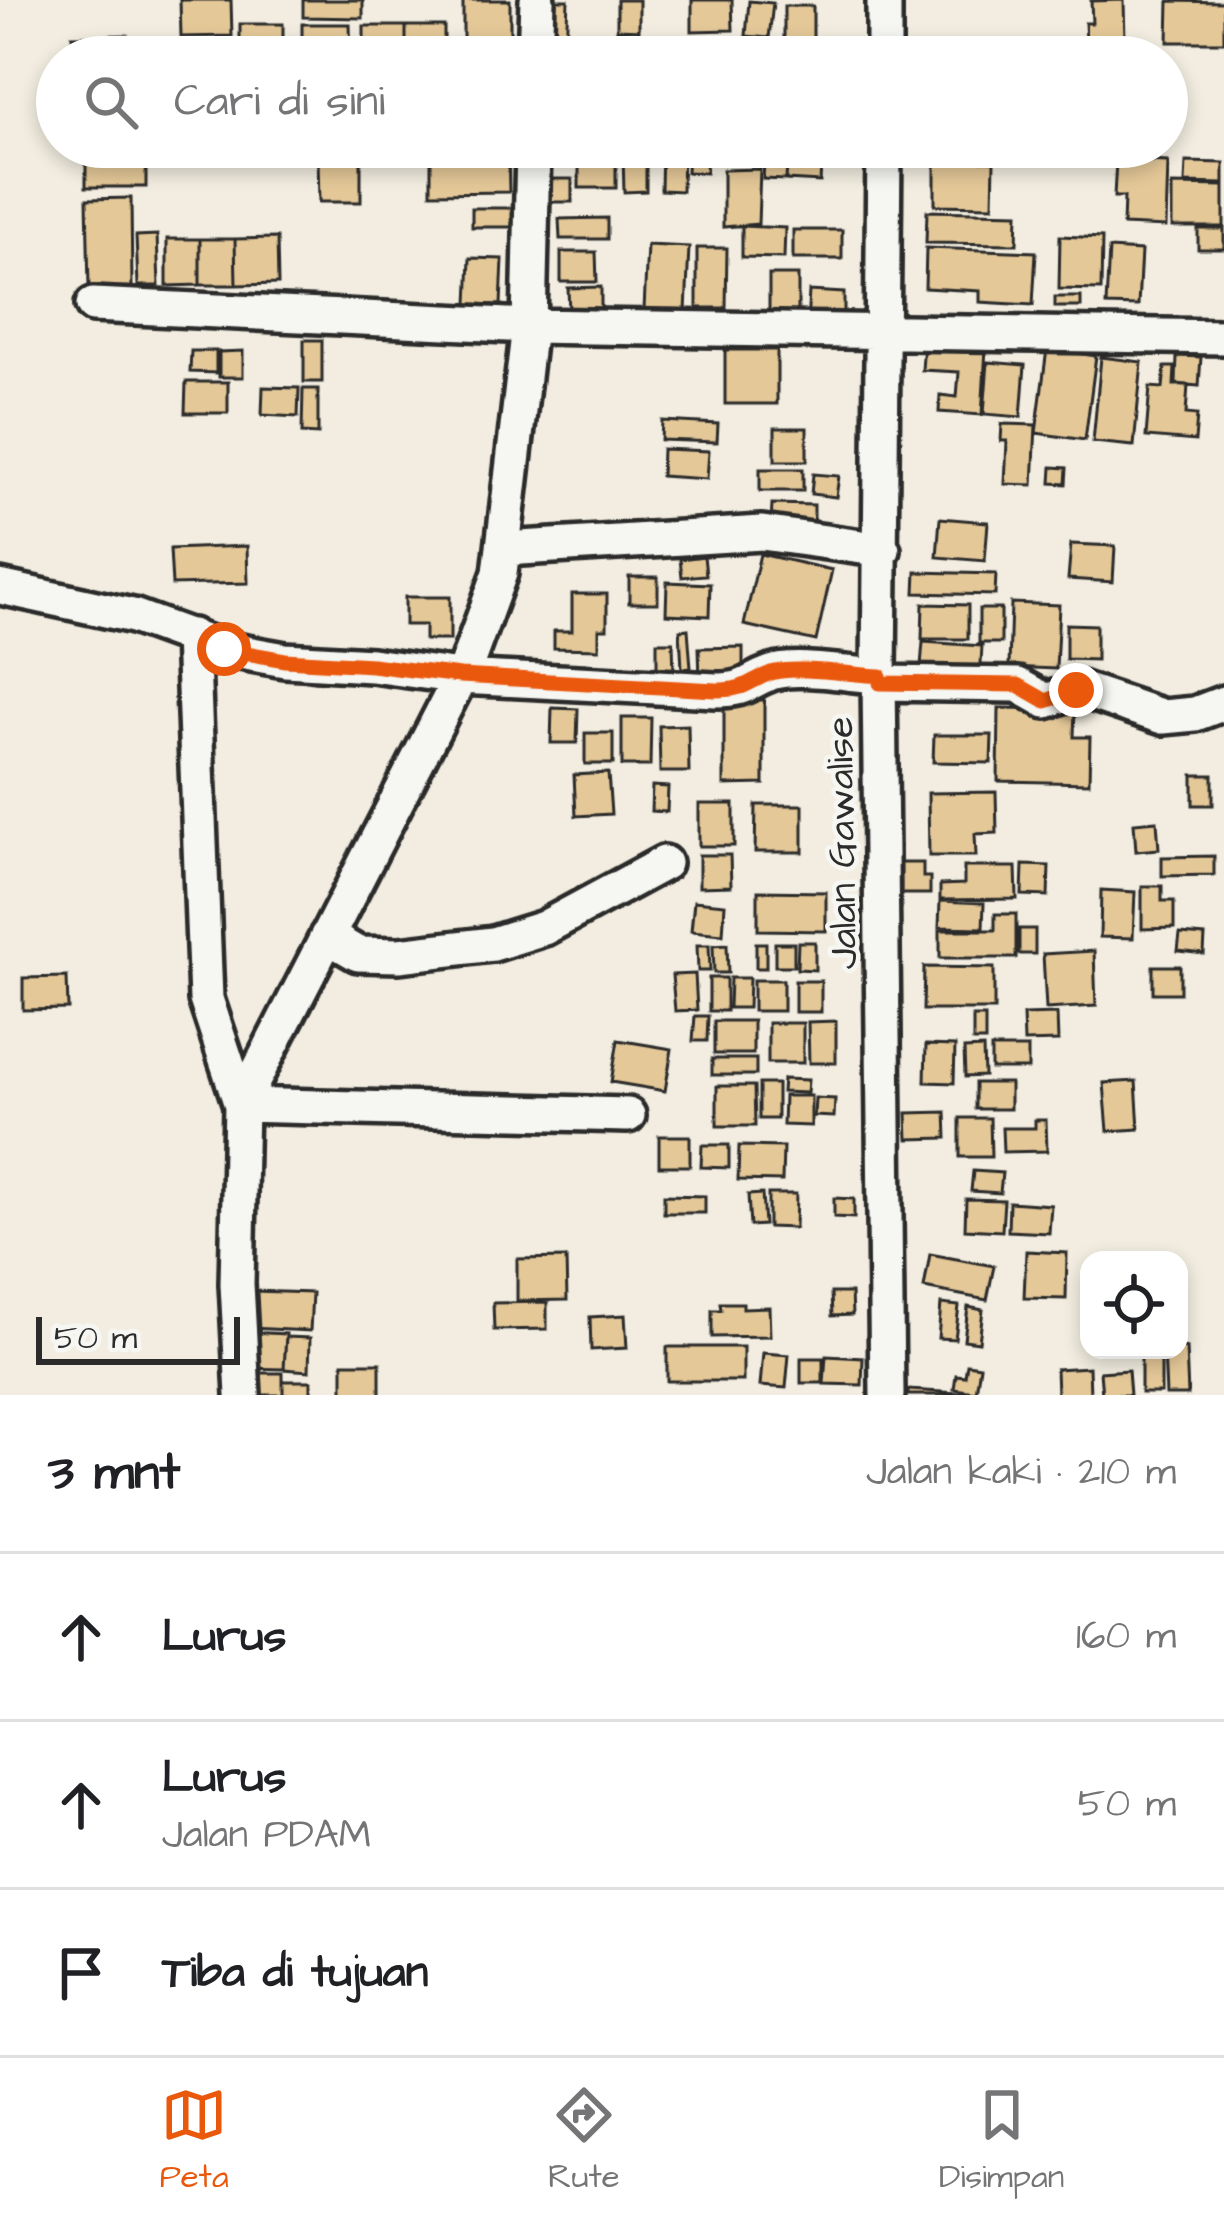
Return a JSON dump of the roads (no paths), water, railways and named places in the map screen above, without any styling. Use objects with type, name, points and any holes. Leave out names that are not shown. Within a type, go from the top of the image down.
[{"type":"street","points":[[536,36],[537,0]]},
{"type":"street","points":[[884,0],[884,36]]},
{"type":"street","points":[[241,1106],[460,676],[494,592],[505,549],[529,326],[533,168]]},
{"type":"street","name":"Jalan Gawalise","points":[[884,168],[880,680],[887,1395]]},
{"type":"street","points":[[93,304],[529,326],[1224,337]]},
{"type":"street","points":[[505,549],[762,533],[883,550]]},
{"type":"street","points":[[0,587],[133,616],[252,655],[460,676],[730,690],[787,671],[1018,685],[1046,701],[1080,689],[1163,717],[1195,714],[1224,703]]},
{"type":"street","points":[[193,636],[206,999],[241,1106],[237,1283],[243,1395]]},
{"type":"street","points":[[327,936],[358,954],[400,955],[493,944],[544,928],[664,863]]},
{"type":"street","points":[[241,1106],[628,1114]]}]
